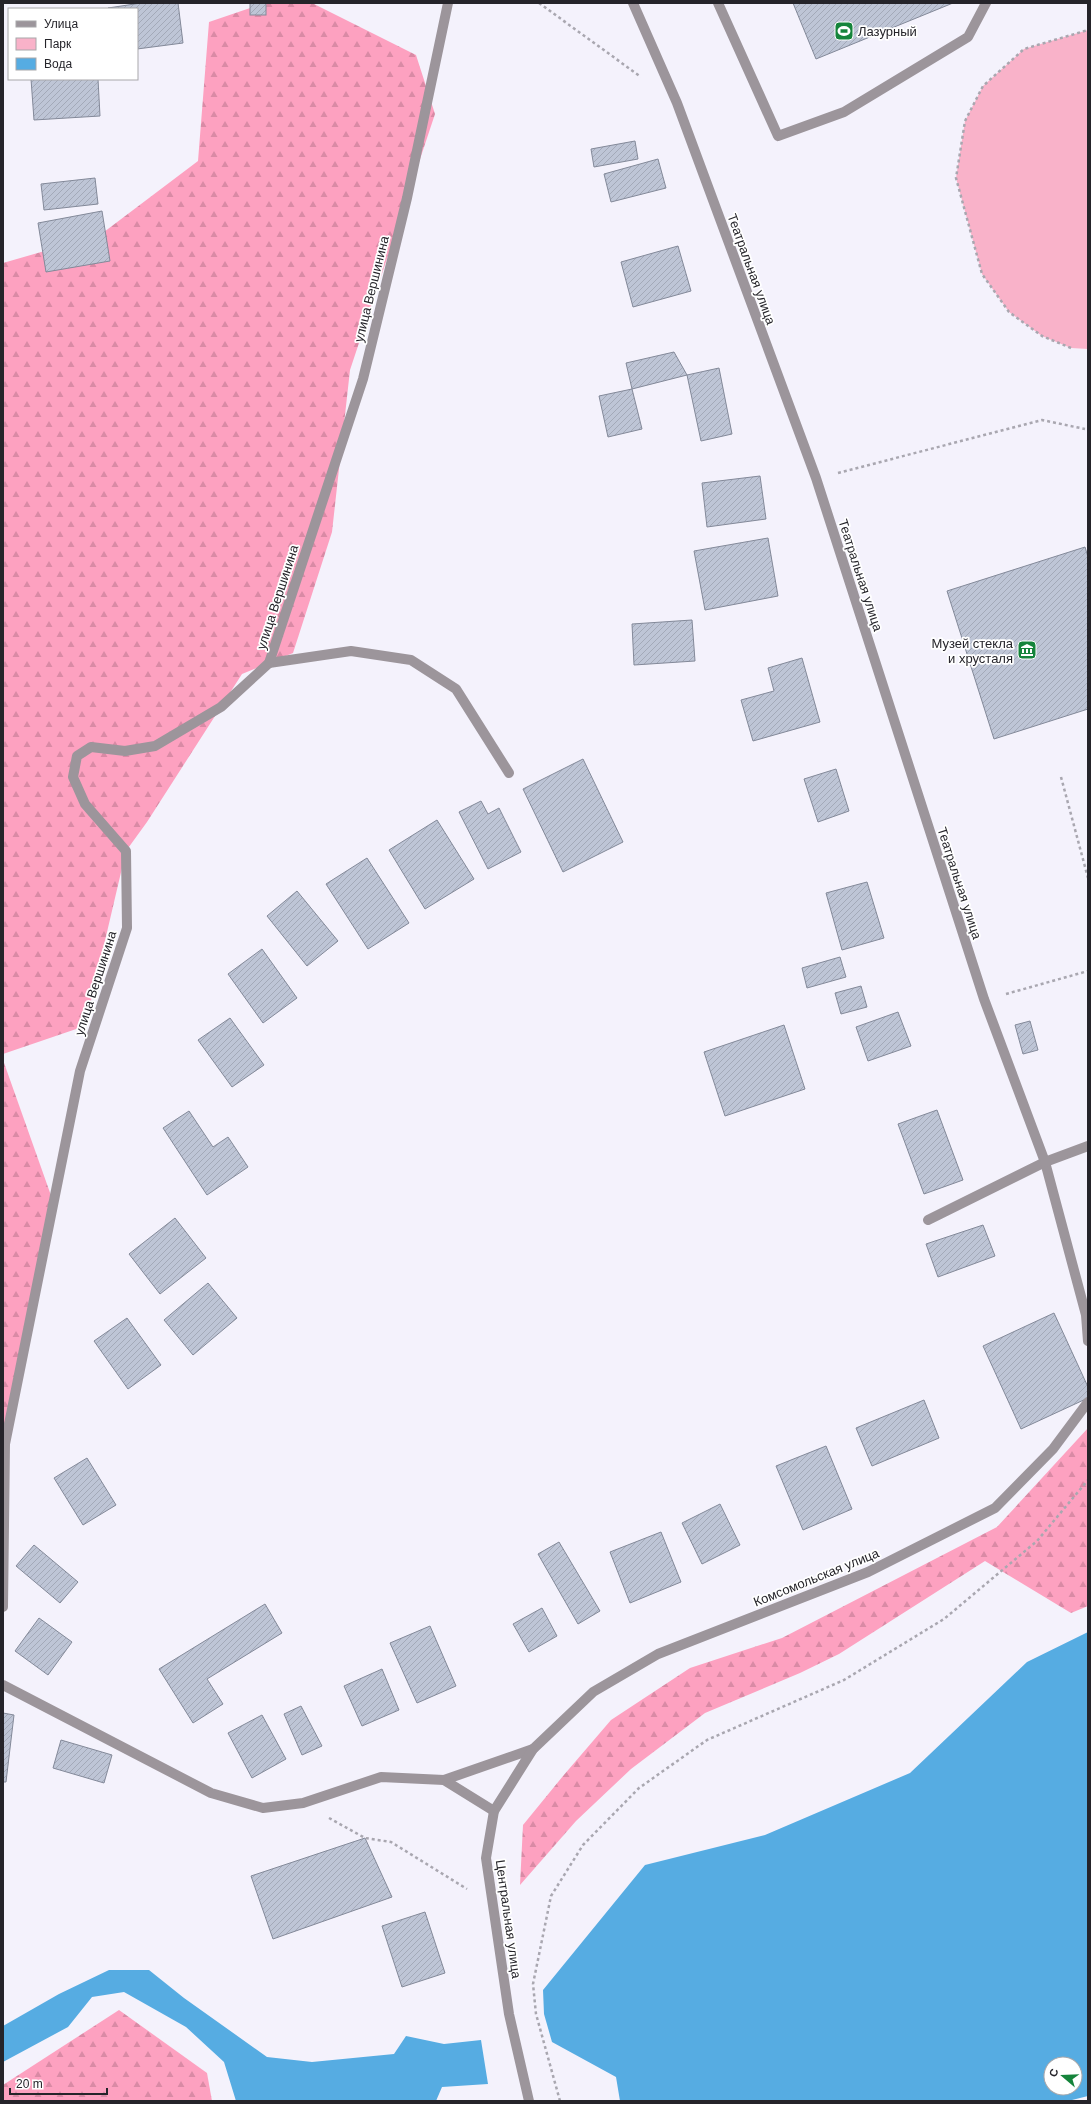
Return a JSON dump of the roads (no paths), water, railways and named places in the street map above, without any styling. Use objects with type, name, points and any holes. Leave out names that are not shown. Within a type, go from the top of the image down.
[{"type":"street","name":"улица Вершинина","points":[[3,1607],[5,1444],[80,1071],[127,928],[126,851],[85,804],[73,777],[77,756],[91,747],[125,751],[155,746],[221,707],[269,663],[363,379],[406,198],[448,3]]},
{"type":"street","name":"Театральная улица","points":[[633,3],[677,104],[816,478],[984,1000],[1045,1162]]},
{"type":"street","points":[[718,3],[778,136],[844,112],[968,37],[986,3]]},
{"type":"street","points":[[269,663],[352,651],[411,660],[456,689],[509,773]]},
{"type":"street","points":[[928,1220],[1045,1162],[1088,1146]]},
{"type":"street","points":[[1045,1162],[1086,1315],[1088,1342]]},
{"type":"street","name":"Комсомольская улица","points":[[533,1749],[593,1692],[658,1654],[868,1572],[995,1508],[1053,1449],[1088,1402]]},
{"type":"street","points":[[3,1686],[211,1793],[263,1808],[303,1803],[381,1777],[444,1780],[533,1749]]},
{"type":"street","name":"Центральная улица","points":[[529,2101],[509,2014],[486,1858],[494,1811],[533,1749]]},
{"type":"street","points":[[444,1780],[494,1811]]},
{"type":"water","points":[[1088,1632],[1088,2096],[1068,2101],[620,2101],[616,2077],[552,2042],[544,2014],[543,1990],[645,1865],[765,1835],[910,1773],[1027,1662]]},
{"type":"water","points":[[109,1970],[149,1970],[184,1998],[267,2057],[312,2062],[394,2054],[406,2036],[444,2044],[481,2040],[488,2084],[442,2087],[436,2101],[236,2101],[224,2062],[186,2027],[124,1992],[92,1997],[68,2027],[3,2062],[3,2026],[59,1994]]},
{"type":"place","name":"Лазурный","points":[[844,31]]},
{"type":"place","name":"Музей стекла и хрусталя","points":[[1027,650]]}]
